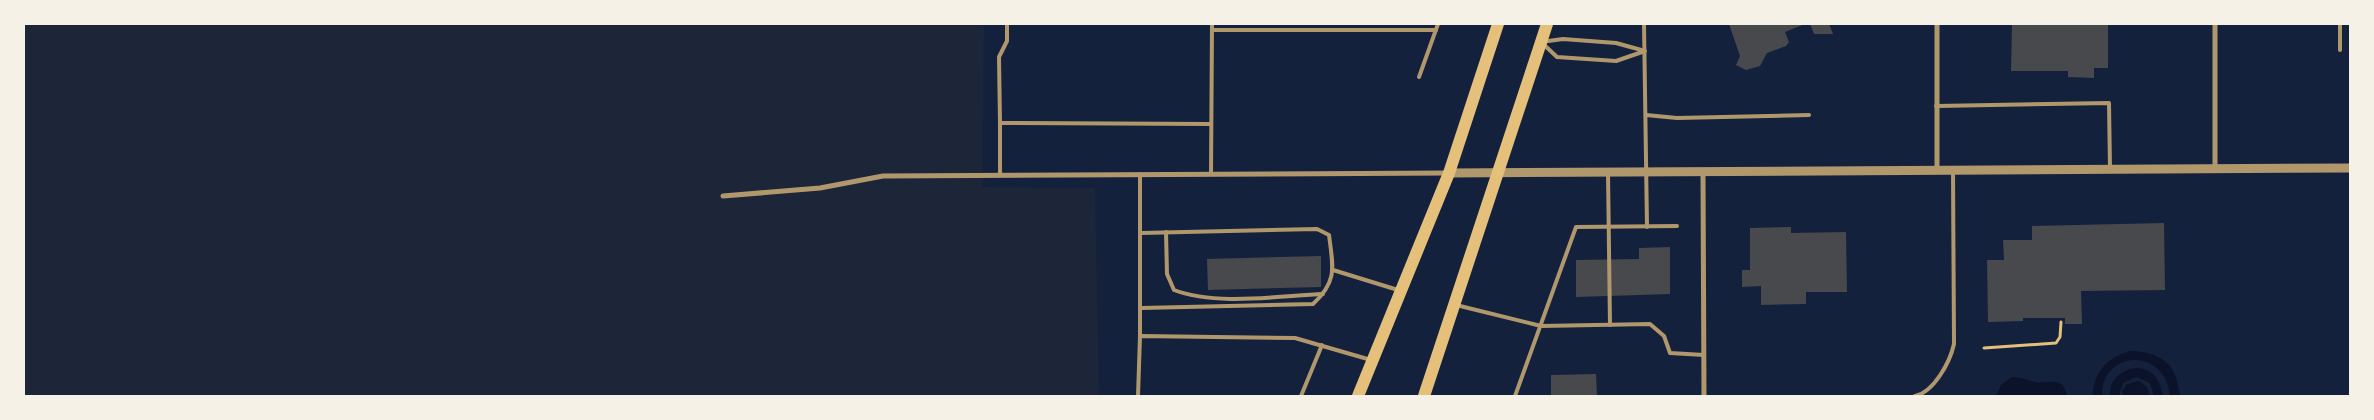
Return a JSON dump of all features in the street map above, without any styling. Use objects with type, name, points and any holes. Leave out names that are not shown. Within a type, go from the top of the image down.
[{"type":"main road","points":[[1358,396],[1449,173],[1498,24]]},
{"type":"main road","points":[[1424,396],[1547,24]]},
{"type":"street","points":[[1937,24],[1937,170]]},
{"type":"street","points":[[2215,24],[2215,168]]},
{"type":"street","points":[[723,196],[820,188],[882,176],[2350,168]]},
{"type":"street","points":[[1703,172],[1704,396]]},
{"type":"lane","points":[[1000,175],[999,57],[1007,41],[1007,24]]},
{"type":"lane","points":[[1211,174],[1212,24]]},
{"type":"lane","points":[[1318,24],[1318,30]]},
{"type":"lane","points":[[1347,24],[1347,30]]},
{"type":"lane","points":[[1372,30],[1374,24]]},
{"type":"lane","points":[[1419,77],[1438,24]]},
{"type":"lane","points":[[1644,24],[1648,172],[1647,227]]},
{"type":"lane","points":[[2340,24],[2340,50]]},
{"type":"lane","points":[[1212,30],[1436,30]]},
{"type":"lane","points":[[1541,42],[1563,39],[1616,43],[1645,51]]},
{"type":"lane","points":[[1541,42],[1557,57],[1616,61],[1645,51]]},
{"type":"lane","points":[[1936,106],[2109,103],[2110,170]]},
{"type":"lane","points":[[1646,115],[1677,118],[1809,115]]},
{"type":"lane","points":[[1000,123],[1211,124]]},
{"type":"lane","points":[[1915,396],[1929,388],[1951,357],[1954,344],[1952,170]]},
{"type":"lane","points":[[1608,172],[1610,324]]},
{"type":"lane","points":[[1138,396],[1141,308],[1140,174]]},
{"type":"lane","points":[[1515,396],[1576,228],[1677,226]]},
{"type":"lane","points":[[1141,233],[1317,229],[1328,236],[1333,270],[1330,285],[1313,304],[1141,308]]},
{"type":"lane","points":[[1166,232],[1167,274],[1174,290],[1191,296],[1239,298],[1323,294]]},
{"type":"lane","points":[[1333,270],[1402,291]]},
{"type":"lane","points":[[1454,305],[1540,326],[1650,324],[1664,336],[1670,353],[1704,355]]},
{"type":"lane","points":[[1140,336],[1294,338],[1373,360]]},
{"type":"lane","points":[[1301,396],[1322,345]]},
{"type":"path","points":[[1984,348],[2056,343],[2060,337],[2061,322]]},
{"type":"shaded area","points":[[24,24],[984,24],[982,187],[1095,188],[1099,396],[24,396]]},
{"type":"shaded area","points":[[2130,351],[2158,356],[2169,364],[2176,377],[2181,396],[2170,396],[2166,380],[2157,368],[2146,362],[2134,360],[2122,363],[2112,370],[2104,381],[2102,396],[2093,396],[2096,380],[2103,367],[2115,357]]},
{"type":"shaded area","points":[[2138,368],[2149,371],[2156,377],[2163,396],[2154,396],[2150,383],[2136,377],[2123,383],[2119,396],[2110,396],[2114,380],[2118,376],[2127,370]]},
{"type":"shaded area","points":[[2012,377],[2040,383],[2059,383],[2065,389],[2067,396],[1996,396],[2001,385]]},
{"type":"shaded area","points":[[2139,381],[2147,387],[2150,396],[2123,396],[2122,391],[2127,384]]},
{"type":"building","points":[[1729,24],[1805,24],[1785,32],[1789,42],[1786,46],[1767,53],[1760,66],[1746,70],[1736,65],[1740,56]]},
{"type":"building","points":[[1810,24],[1829,24],[1833,34],[1814,34]]},
{"type":"building","points":[[2012,24],[2108,24],[2108,68],[2094,68],[2094,78],[2068,77],[2068,71],[2011,71]]},
{"type":"building","points":[[2164,223],[2165,290],[2081,291],[2082,324],[2065,324],[2065,318],[2023,318],[2023,321],[1988,322],[1987,260],[2004,260],[2003,240],[2032,240],[2032,226]]},
{"type":"building","points":[[1791,227],[1791,233],[1846,232],[1847,292],[1806,292],[1806,304],[1761,305],[1761,286],[1742,287],[1742,270],[1750,270],[1750,228]]},
{"type":"building","points":[[1670,247],[1670,294],[1576,297],[1576,260],[1639,259],[1639,248]]},
{"type":"building","points":[[1321,256],[1321,287],[1208,290],[1207,259]]},
{"type":"building","points":[[1596,374],[1597,396],[1551,396],[1551,375]]}]
